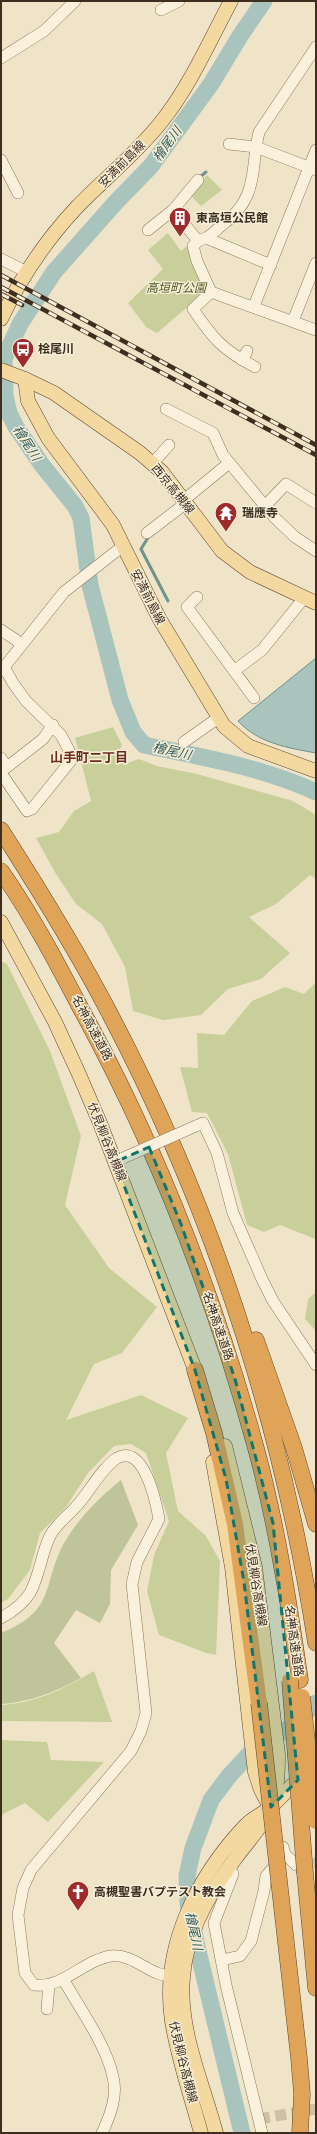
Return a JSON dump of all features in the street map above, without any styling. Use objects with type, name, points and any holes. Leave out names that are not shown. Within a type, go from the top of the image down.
[{"type":"highway","points":[[1,817],[40,875],[118,1011],[179,1142],[218,1235],[267,1370],[294,1448],[316,1524]]},
{"type":"highway","name":"名神高速道路","points":[[1,830],[71,943],[112,1016],[148,1091],[210,1239],[236,1310],[277,1451],[295,1529],[316,1643]]},
{"type":"highway","name":"名神高速道路","points":[[1,871],[56,962],[104,1050],[161,1176],[210,1301],[257,1454],[273,1523],[288,1603],[295,1681],[316,1821]]},
{"type":"highway","points":[[195,1370],[214,1433],[235,1524],[259,1703],[299,2058],[302,2094],[300,2133]]},
{"type":"highway","points":[[295,1681],[301,1869],[316,1988]]},
{"type":"main road","name":"安満前島線","points":[[1,319],[27,272],[76,208],[131,157],[176,102],[231,1]]},
{"type":"main road","name":"西京高槻線","points":[[1,370],[21,377],[54,393],[153,463],[222,551],[250,572],[312,600]]},
{"type":"main road","name":"安満前島線","points":[[21,377],[28,401],[48,438],[104,510],[159,618],[218,718],[231,733],[248,746],[316,771]]},
{"type":"main road","name":"伏見柳谷高槻線","points":[[1,922],[55,1022],[119,1160],[195,1370],[223,1439],[255,1568],[274,1716],[278,1754],[278,1781],[271,1807],[257,1833],[217,1884],[197,1922],[186,1960],[176,1976],[186,2022],[216,2133]]},
{"type":"main road","name":"伏見柳谷高槻線","points":[[195,1370],[215,1468],[232,1567],[255,1772],[261,1790],[271,1807]]},
{"type":"main road","name":"伏見柳谷高槻線","points":[[201,2133],[174,2032],[178,1937],[196,1894],[212,1866],[246,1825],[271,1807],[316,1761]]},
{"type":"street","points":[[161,10],[179,1]]},
{"type":"street","points":[[1,58],[44,31],[69,3]]},
{"type":"street","points":[[316,47],[259,132],[253,174],[244,204],[236,215],[193,246],[211,292],[254,306],[316,330]]},
{"type":"street","points":[[229,144],[256,147],[313,168]]},
{"type":"street","points":[[254,306],[313,168],[316,150]]},
{"type":"street","points":[[1,160],[18,193]]},
{"type":"street","points":[[148,230],[173,210],[198,180]]},
{"type":"street","points":[[173,210],[202,239],[271,265]]},
{"type":"street","points":[[1,259],[27,272]]},
{"type":"street","points":[[293,321],[316,263]]},
{"type":"street","points":[[211,292],[193,309],[210,325],[220,345],[245,356],[255,367]]},
{"type":"street","points":[[166,409],[213,433],[218,448],[265,506],[284,527],[316,552]]},
{"type":"street","points":[[153,463],[169,445]]},
{"type":"street","points":[[147,533],[229,463]]},
{"type":"street","points":[[265,506],[286,484],[316,503]]},
{"type":"street","points":[[53,725],[43,738],[3,767],[27,811],[32,809],[73,758],[61,735],[53,725],[26,700],[3,669],[57,599],[123,546]]},
{"type":"street","points":[[198,597],[187,607],[254,698]]},
{"type":"street","points":[[234,671],[262,650],[312,600]]},
{"type":"street","points":[[1,630],[22,644]]},
{"type":"street","points":[[184,742],[218,718]]},
{"type":"street","points":[[119,1160],[203,1123],[217,1154],[233,1213],[262,1279],[273,1301],[316,1365]]},
{"type":"street","points":[[1,1618],[23,1603],[30,1593],[35,1584],[44,1548],[58,1524],[73,1511],[96,1481],[117,1458],[124,1456],[136,1459],[144,1468],[159,1519],[136,1562],[132,1584],[146,1713],[141,1731],[131,1751],[31,1870],[23,1888],[18,1915],[25,1974],[34,1985],[49,1985],[63,1979],[91,1962],[112,1956],[132,1959],[158,1973],[176,1976]]},
{"type":"street","points":[[271,1807],[279,1821],[285,1854],[301,1869]]},
{"type":"street","points":[[222,1960],[240,1956],[251,1941],[264,1891],[266,1876],[285,1854]]},
{"type":"street","points":[[229,1867],[233,1874],[214,1923],[226,1985],[262,2133]]},
{"type":"street","points":[[63,1979],[106,2054],[114,2078],[113,2103],[102,2133]]},
{"type":"street","points":[[47,2009],[49,1985]]},
{"type":"highlighted area","points":[[149,1147],[181,1224],[235,1379],[273,1523],[298,1780],[271,1807],[244,1582],[226,1479],[195,1370],[115,1162]]},
{"type":"green space","points":[[207,175],[222,190],[201,206],[189,194]]},
{"type":"green space","name":"高垣町公園","points":[[168,233],[181,251],[187,246],[206,288],[205,292],[157,333],[146,327],[128,303],[163,269],[148,250]]},
{"type":"green space","points":[[113,727],[122,745],[116,756],[125,764],[139,759],[157,766],[197,774],[293,801],[316,815],[316,879],[310,875],[276,904],[249,917],[290,953],[261,979],[228,989],[201,1015],[163,1020],[133,1011],[125,967],[102,924],[76,904],[56,874],[36,838],[59,832],[74,811],[91,801],[75,738]]},
{"type":"green space","points":[[1,961],[7,964],[50,1051],[81,1136],[65,1205],[109,1268],[157,1307],[122,1353],[94,1364],[66,1420],[141,1395],[188,1418],[166,1453],[178,1511],[206,1536],[220,1561],[216,1655],[206,1653],[159,1635],[147,1591],[154,1555],[169,1521],[146,1453],[131,1444],[114,1446],[88,1473],[66,1507],[40,1533],[30,1570],[8,1599],[1,1603]]},
{"type":"green space","points":[[316,982],[316,1174],[314,1176],[316,1179],[315,1239],[280,1225],[264,1232],[247,1225],[228,1154],[207,1113],[192,1112],[180,1067],[198,1068],[197,1033],[224,1035],[252,1001],[285,987],[304,994]]},
{"type":"green space","points":[[316,1292],[316,1331],[305,1319],[308,1299]]},
{"type":"green space","points":[[121,1480],[138,1525],[111,1570],[110,1604],[100,1623],[76,1610],[54,1643],[81,1678],[42,1696],[1,1704],[1,1633],[20,1624],[41,1604],[59,1554],[67,1538],[91,1507]]},
{"type":"green space","points":[[94,1671],[112,1722],[1,1721],[1,1705],[14,1704],[49,1694],[72,1684]]},
{"type":"green space","points":[[1,1740],[47,1742],[51,1760],[104,1762],[48,1822],[25,1803],[3,1814],[1,1819]]},
{"type":"water","points":[[316,658],[316,753],[295,749],[264,739],[255,735],[238,721]]},
{"type":"waterway","name":"檜尾川","points":[[264,1],[240,36],[211,84],[151,166],[116,202],[54,272],[20,324],[4,359],[5,396],[9,413],[16,427],[42,465],[75,506],[81,518],[90,585],[120,700],[133,732],[144,745],[253,769],[295,783],[316,792]]},
{"type":"waterway","points":[[200,177],[206,172]]},
{"type":"waterway","points":[[149,536],[141,549],[168,601]]},
{"type":"waterway","name":"檜尾川","points":[[242,2133],[198,1951],[188,1904],[187,1876],[193,1848],[211,1800],[229,1776],[254,1749],[288,1729],[316,1703]]},
{"type":"tunnel","points":[[297,1865],[316,1863]]},
{"type":"tunnel","points":[[259,2119],[316,2109]]},
{"type":"railway","points":[[1,275],[316,445]]},
{"type":"railway","points":[[1,287],[316,455]]},
{"type":"railway","points":[[1,294],[22,305]]},
{"type":"place","name":"東高垣公民館","points":[[180,238]]},
{"type":"place","name":"桧尾川","points":[[23,368]]},
{"type":"place","name":"瑞應寺","points":[[226,532]]},
{"type":"place","name":"高槻聖書バプテスト教会","points":[[78,1912]]},
{"type":"district","name":"山手町二丁目","points":[[89,757]]}]
